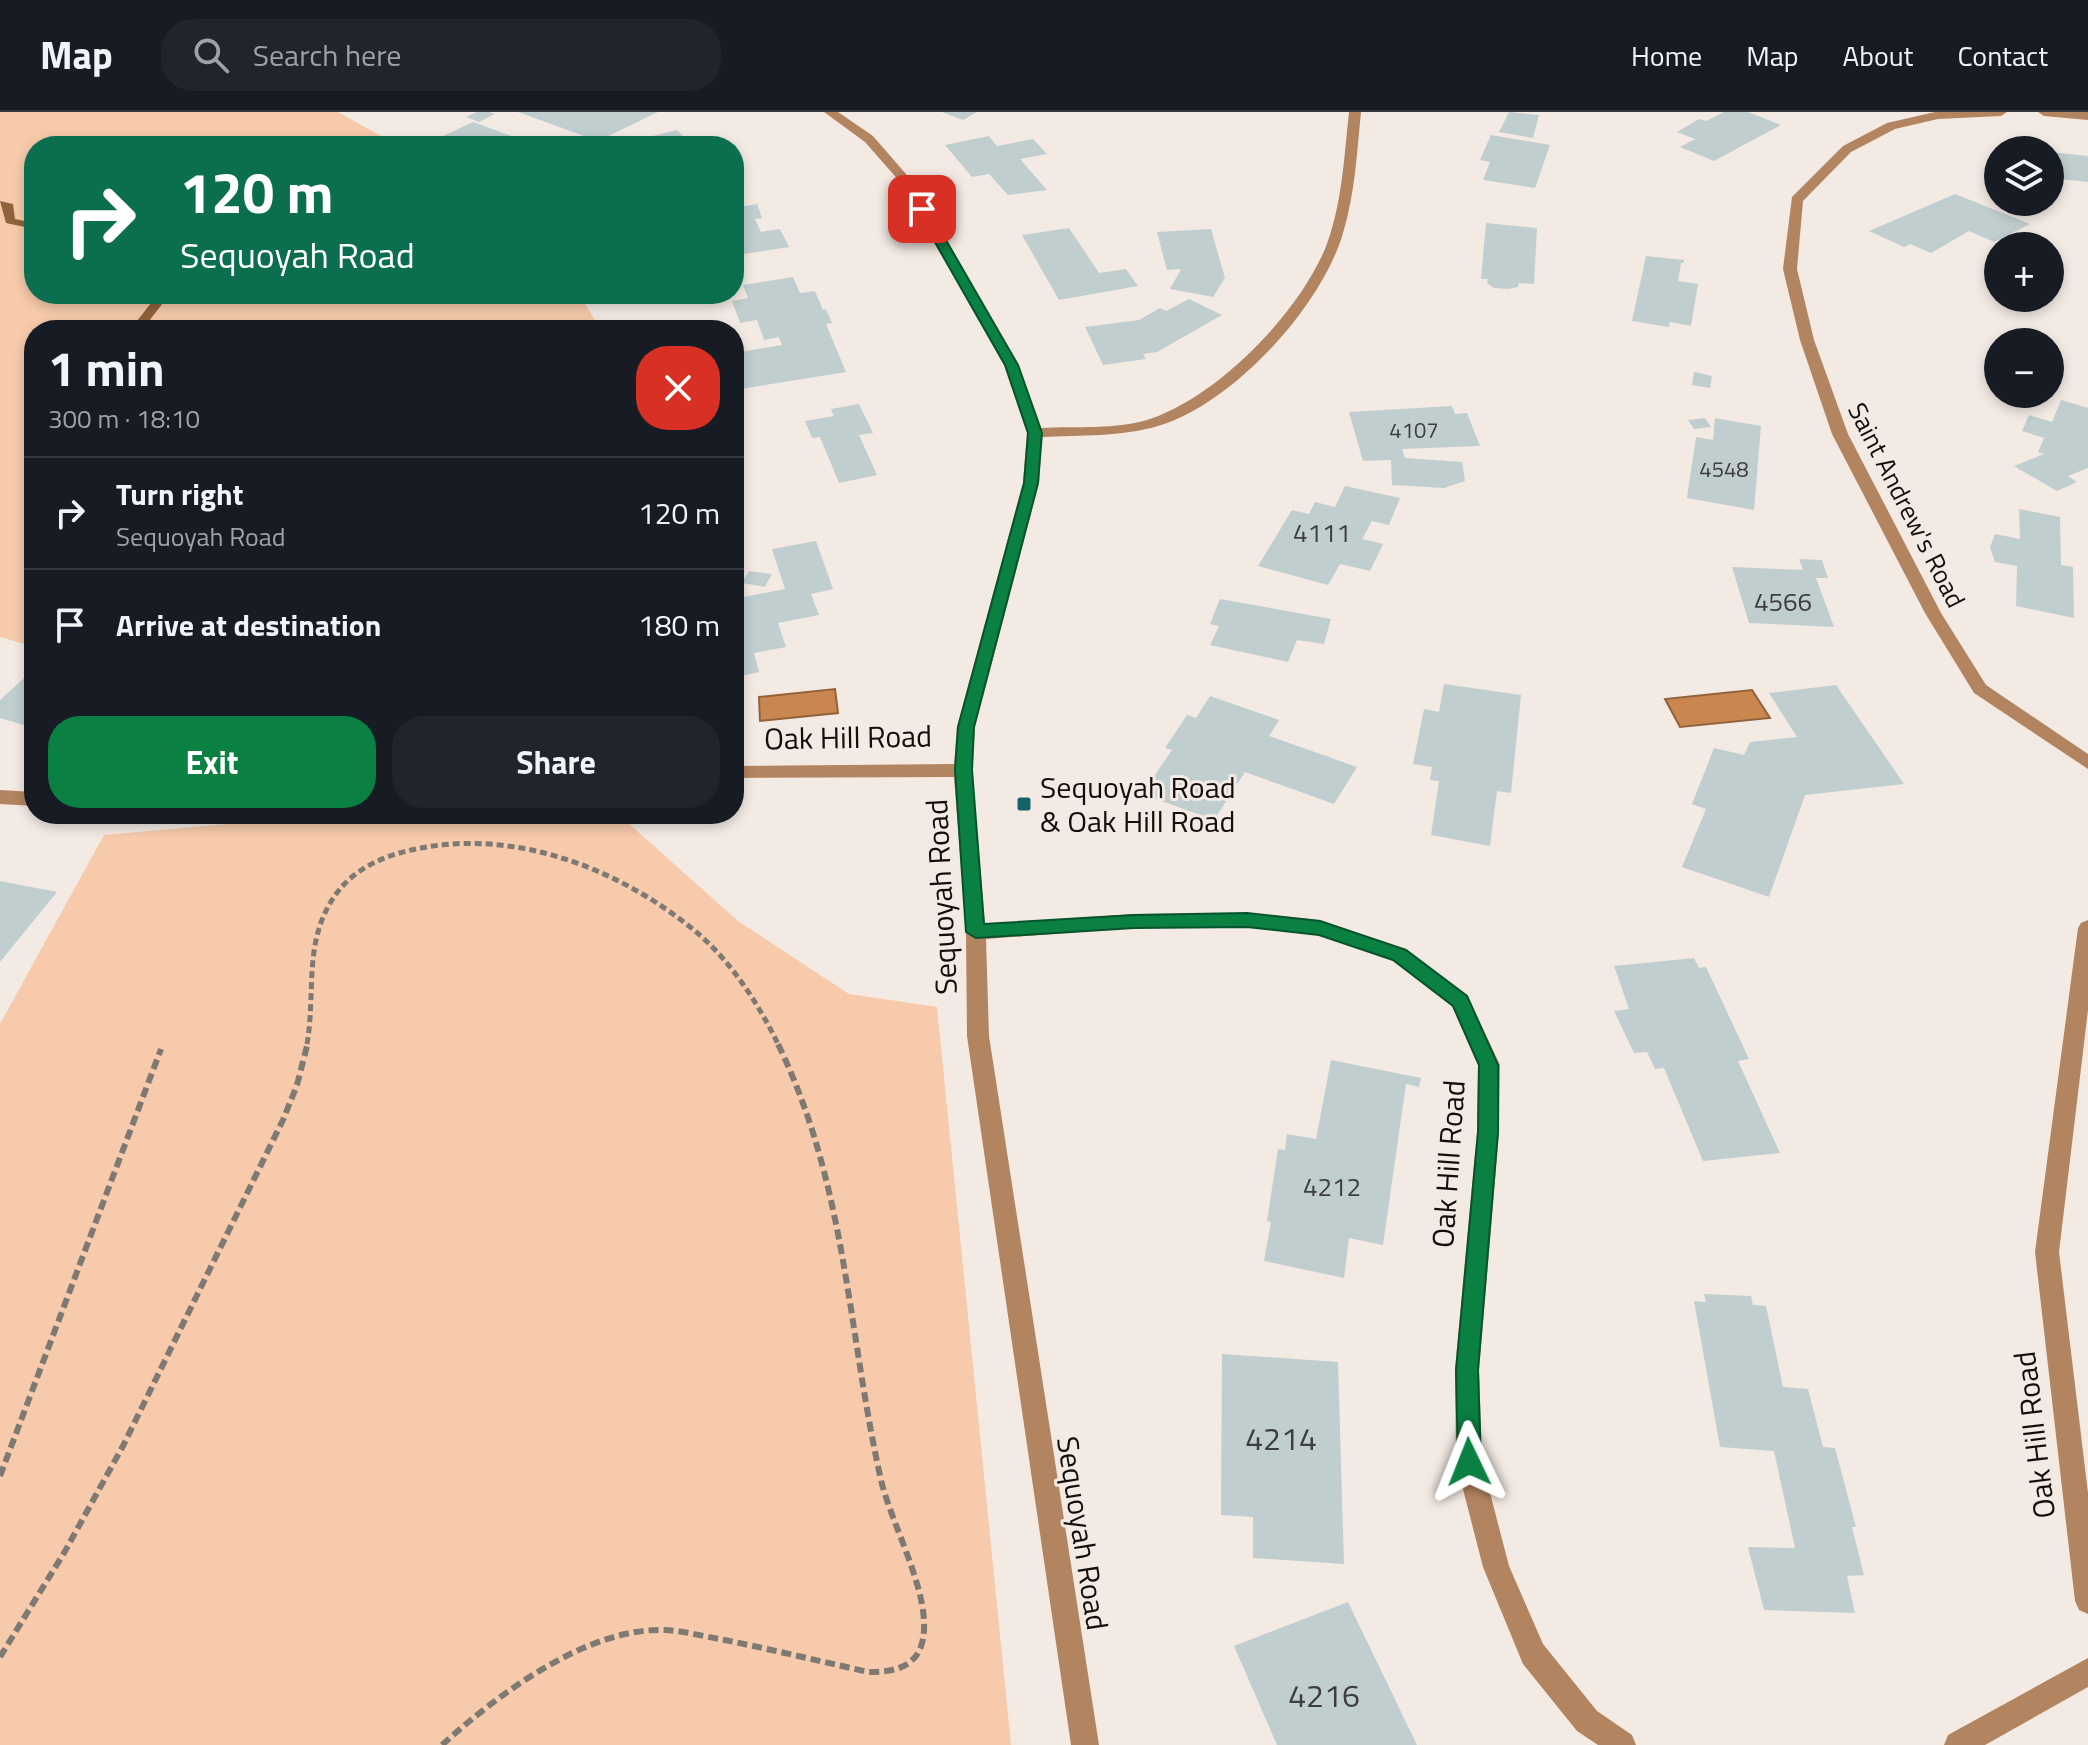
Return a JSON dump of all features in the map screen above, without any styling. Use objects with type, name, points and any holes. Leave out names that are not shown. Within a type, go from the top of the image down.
[{"type":"street","name":"Sequoyah Road","points":[[830,112],[869,139],[906,181],[1011,365],[1035,433],[1031,483],[966,727],[963,770],[976,932],[978,1036],[1085,1745]]},
{"type":"street","points":[[1035,433],[1155,422],[1199,399],[1250,363],[1301,300],[1331,251],[1347,184],[1355,112]]},
{"type":"street","name":"Saint Andrew's Road","points":[[2001,112],[1938,115],[1891,126],[1847,149],[1797,200],[1790,269],[1807,340],[1840,434],[1933,613],[1980,689],[2088,763]]},
{"type":"street","points":[[2044,112],[2088,116]]},
{"type":"street","name":"Oak Hill Road","points":[[744,772],[963,770]]},
{"type":"street","points":[[0,797],[24,798]]},
{"type":"street","name":"Oak Hill Road","points":[[976,932],[1134,921],[1247,920],[1320,928],[1399,955],[1460,1001],[1489,1065],[1488,1132],[1467,1370],[1469,1462],[1496,1567],[1533,1654],[1587,1721],[1622,1745]]},
{"type":"street","name":"Oak Hill Road","points":[[2088,928],[2047,1252],[2088,1601]]},
{"type":"street","points":[[1958,1745],[2088,1672]]},
{"type":"path","points":[[0,1657],[26,1617],[155,1389],[296,1089],[311,1015],[308,979],[316,925],[339,888],[376,860],[419,847],[464,843],[543,850],[579,861],[687,925],[713,947],[763,1017],[804,1104],[834,1200],[875,1449],[899,1538],[910,1560],[922,1604],[924,1632],[912,1662],[902,1670],[889,1674],[742,1643],[662,1630],[621,1635],[552,1665],[497,1701],[442,1745]]},
{"type":"path","points":[[0,1476],[161,1049]]},
{"type":"shaded area","points":[[0,112],[338,112],[381,136],[24,136],[24,304],[585,304],[595,320],[24,320],[24,644],[0,637]]},
{"type":"shaded area","points":[[835,689],[838,713],[760,721],[759,697]]},
{"type":"shaded area","points":[[1752,690],[1770,718],[1680,727],[1665,699]]},
{"type":"shaded area","points":[[229,824],[629,824],[738,921],[849,994],[937,1007],[1011,1745],[0,1745],[0,1024],[104,835]]},
{"type":"building","points":[[477,112],[495,114],[479,122],[466,117]]},
{"type":"building","points":[[518,112],[658,112],[608,136],[584,136]]},
{"type":"building","points":[[942,112],[977,112],[963,120]]},
{"type":"building","points":[[1509,112],[1539,115],[1533,138],[1499,132]]},
{"type":"building","points":[[1724,112],[1748,112],[1781,125],[1714,161],[1680,147],[1695,139],[1677,132],[1699,119],[1706,121]]},
{"type":"building","points":[[473,122],[511,136],[443,136]]},
{"type":"building","points":[[677,130],[683,136],[653,136]]},
{"type":"building","points":[[1491,135],[1550,145],[1535,188],[1483,180],[1490,162],[1480,160]]},
{"type":"building","points":[[989,136],[997,146],[1033,139],[1047,154],[1020,159],[1047,190],[1008,195],[989,174],[972,177],[945,145]]},
{"type":"building","points":[[2064,153],[2088,156],[2088,182],[2064,179]]},
{"type":"building","points":[[1955,194],[1984,206],[1984,216],[2010,216],[2030,224],[2014,232],[1984,232],[1984,238],[1969,231],[1931,253],[1910,244],[1904,247],[1869,231]]},
{"type":"building","points":[[757,204],[762,218],[755,219],[761,232],[780,229],[789,247],[744,254],[744,206]]},
{"type":"building","points":[[1486,223],[1537,228],[1534,284],[1519,283],[1518,287],[1508,289],[1494,288],[1487,283],[1488,279],[1481,279]]},
{"type":"building","points":[[1069,228],[1099,273],[1126,269],[1138,286],[1059,300],[1022,235]]},
{"type":"building","points":[[1211,229],[1225,278],[1213,297],[1170,289],[1181,269],[1167,270],[1157,232]]},
{"type":"building","points":[[1646,256],[1684,260],[1678,281],[1698,284],[1691,326],[1670,322],[1669,327],[1632,321]]},
{"type":"building","points":[[793,277],[800,293],[815,291],[832,323],[826,324],[846,372],[744,388],[744,351],[782,345],[779,337],[764,340],[757,320],[739,320],[733,304],[744,304],[744,299],[748,298],[744,285]]},
{"type":"building","points":[[1189,299],[1222,315],[1157,352],[1143,354],[1146,359],[1103,365],[1085,327],[1139,320],[1160,308],[1166,311]]},
{"type":"building","points":[[1694,372],[1712,376],[1710,388],[1692,385]]},
{"type":"building","points":[[2064,401],[2088,408],[2088,468],[2068,476],[2077,482],[2057,491],[2014,466],[2044,454],[2038,452],[2044,438],[2022,431],[2029,415],[2052,422],[2058,408],[2064,408]]},
{"type":"building","points":[[859,404],[873,433],[859,435],[877,475],[839,483],[820,437],[812,438],[805,421],[834,416],[831,409]]},
{"type":"building","points":[[1452,406],[1455,414],[1467,413],[1480,446],[1402,449],[1405,458],[1462,462],[1465,481],[1444,488],[1392,485],[1391,460],[1363,461],[1349,412]]},
{"type":"building","points":[[1705,418],[1711,427],[1694,429],[1688,420]]},
{"type":"building","points":[[1715,418],[1761,426],[1754,510],[1687,498],[1696,437],[1713,440]]},
{"type":"building","points":[[1345,486],[1400,498],[1389,525],[1372,521],[1362,539],[1383,544],[1370,571],[1340,564],[1328,585],[1258,566],[1292,510],[1309,514],[1315,502],[1335,507]]},
{"type":"building","points":[[2019,509],[2060,517],[2061,565],[2073,567],[2074,618],[2016,606],[2017,566],[1995,562],[1990,547],[1995,534],[2020,539]]},
{"type":"building","points":[[816,541],[833,589],[811,594],[819,615],[778,623],[786,647],[754,653],[759,672],[744,675],[744,597],[785,589],[772,549]]},
{"type":"building","points":[[1799,559],[1822,560],[1828,578],[1816,578],[1834,627],[1749,623],[1732,567],[1803,570]]},
{"type":"building","points":[[749,571],[772,574],[765,587],[744,583]]},
{"type":"building","points":[[1220,599],[1331,619],[1324,644],[1297,640],[1288,662],[1210,645],[1219,626],[1210,624]]},
{"type":"building","points":[[24,678],[24,725],[0,718],[0,700]]},
{"type":"building","points":[[1444,684],[1521,695],[1511,793],[1497,791],[1490,846],[1431,835],[1439,781],[1430,780],[1432,767],[1413,764],[1424,709],[1439,712]]},
{"type":"building","points":[[1836,685],[1904,784],[1805,795],[1769,897],[1682,867],[1706,809],[1692,804],[1714,748],[1744,755],[1750,742],[1797,737],[1769,693]]},
{"type":"building","points":[[1210,696],[1279,720],[1269,736],[1357,767],[1334,804],[1245,772],[1214,820],[1142,794],[1172,750],[1165,748],[1187,715],[1196,718]]},
{"type":"building","points":[[0,881],[57,892],[0,962]]},
{"type":"building","points":[[1694,958],[1699,968],[1706,967],[1749,1059],[1738,1061],[1780,1153],[1703,1161],[1664,1068],[1655,1069],[1647,1052],[1634,1053],[1614,1011],[1629,1009],[1614,966]]},
{"type":"building","points":[[1331,1060],[1421,1078],[1419,1087],[1406,1084],[1383,1245],[1349,1238],[1344,1278],[1264,1261],[1278,1149],[1285,1150],[1287,1134],[1316,1139]]},
{"type":"building","points":[[1704,1294],[1751,1296],[1753,1305],[1766,1306],[1783,1387],[1808,1389],[1823,1447],[1835,1448],[1856,1527],[1852,1527],[1864,1575],[1847,1576],[1855,1613],[1764,1610],[1748,1547],[1795,1548],[1774,1451],[1720,1447],[1694,1301],[1706,1302]]},
{"type":"building","points":[[1222,1354],[1338,1362],[1344,1564],[1253,1558],[1253,1517],[1221,1515]]},
{"type":"building","points":[[1348,1602],[1417,1745],[1277,1745],[1234,1646]]},
{"type":"waterway","points":[[0,204],[9,206],[10,221],[24,224]]},
{"type":"waterway","points":[[144,320],[156,304]]},
{"type":"place","name":"Sequoyah Road & Oak Hill Road","points":[[1024,804]]},
{"type":"route","points":[[922,209],[1011,365],[1035,433],[1031,483],[966,727],[963,770],[976,932],[1134,921],[1247,920],[1320,928],[1399,955],[1460,1001],[1489,1065],[1488,1132],[1467,1370],[1469,1462]]}]
